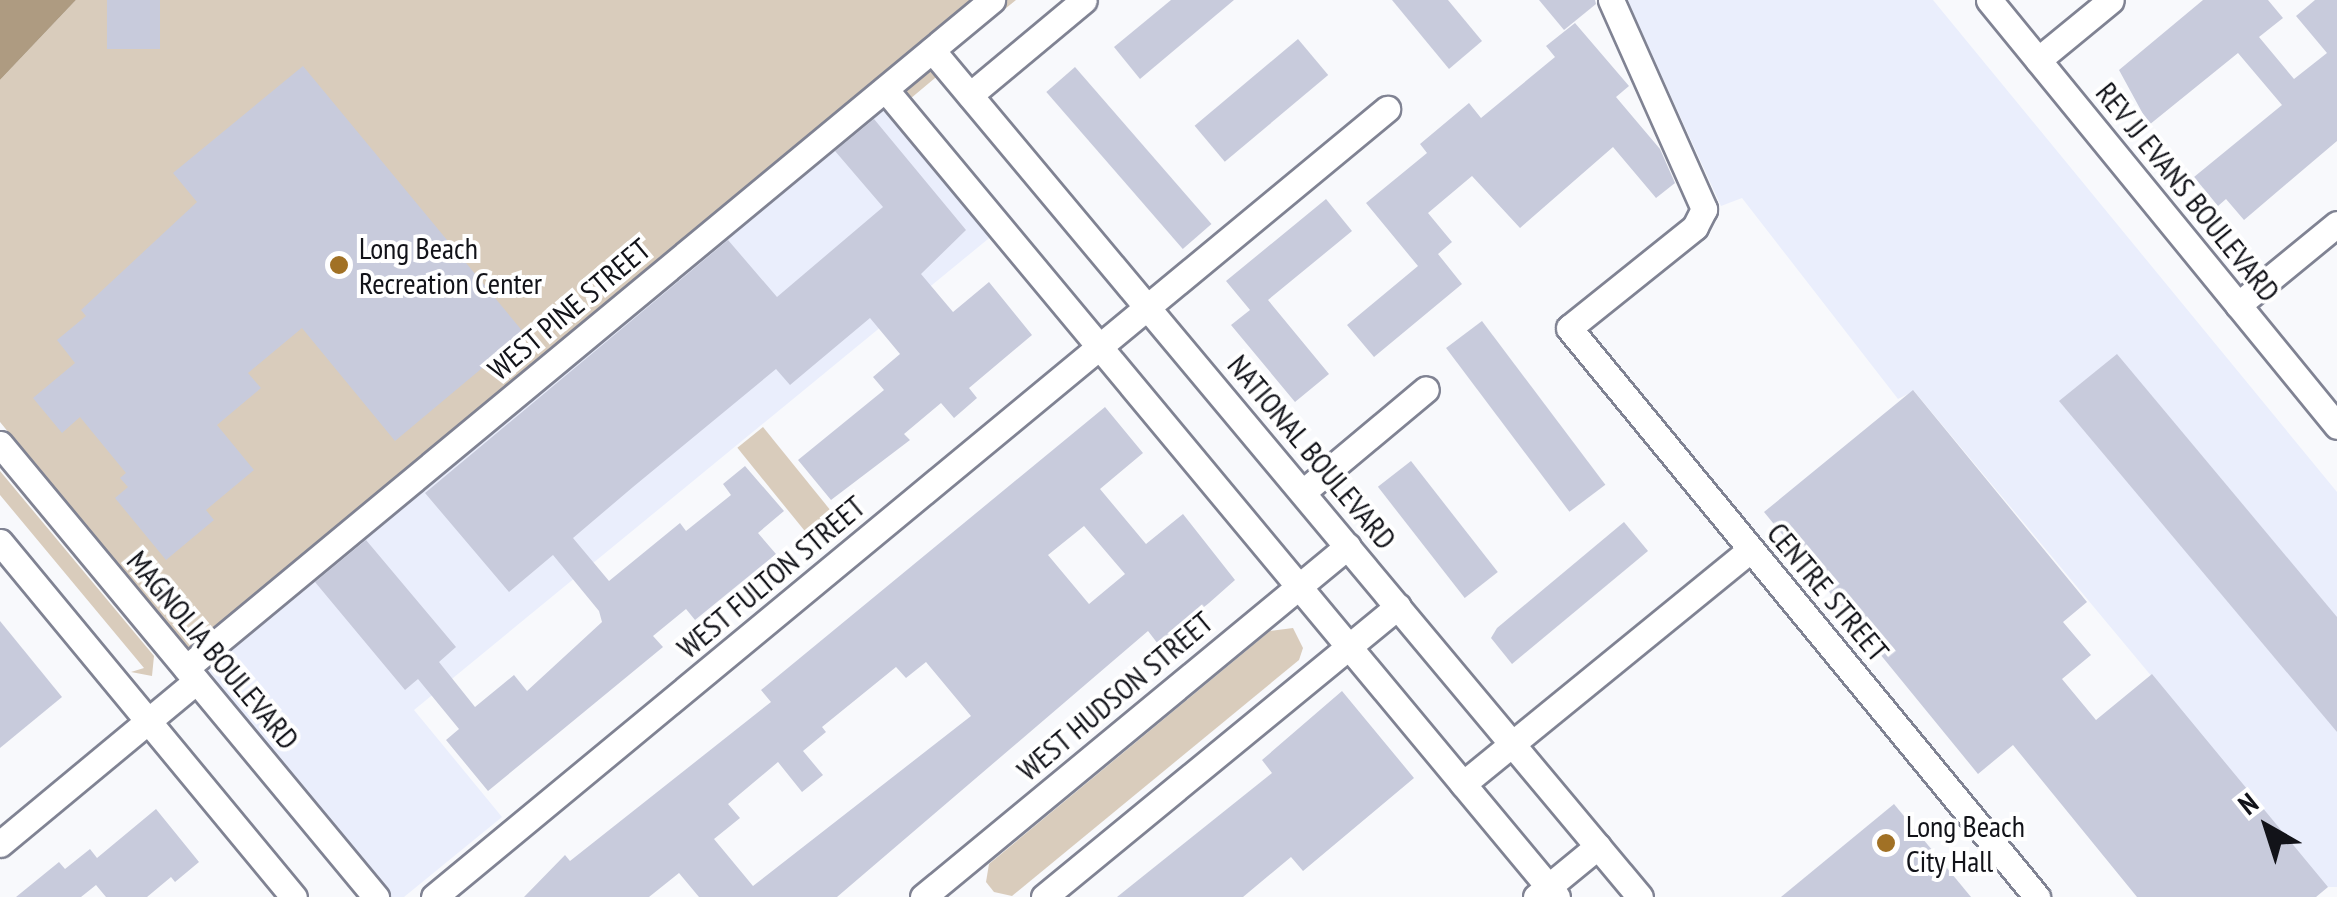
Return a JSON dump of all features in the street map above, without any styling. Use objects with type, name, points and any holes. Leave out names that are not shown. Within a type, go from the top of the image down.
[{"type":"street","name":"WEST PINE STREET","points":[[0,844],[148,721],[191,674],[992,0]]},
{"type":"street","points":[[970,95],[1084,0]]},
{"type":"street","name":"CENTRE STREET","points":[[1611,0],[1704,209],[1695,228],[1569,328],[2027,893]]},
{"type":"street","name":"REV JJ EVANS BOULEVARD","points":[[1989,0],[2337,426]]},
{"type":"street","points":[[2038,60],[2111,0]]},
{"type":"street","name":"NATIONAL BOULEVARD","points":[[932,50],[1640,897]]},
{"type":"street","points":[[885,89],[1463,784],[1547,894],[1598,846]]},
{"type":"street","name":"WEST FULTON STREET","points":[[434,897],[1387,109]]},
{"type":"street","points":[[2238,305],[2337,224]]},
{"type":"street","points":[[1303,492],[1426,389]]},
{"type":"street","name":"MAGNOLIA BOULEVARD","points":[[0,444],[376,897]]},
{"type":"street","points":[[0,542],[294,897]]},
{"type":"street","name":"WEST HUDSON STREET","points":[[923,897],[1348,546]]},
{"type":"street","points":[[1463,784],[1750,550]]},
{"type":"street","points":[[1044,897],[1398,606]]},
{"type":"shaded area","points":[[0,0],[76,0],[0,80]]},
{"type":"shaded area","name":"Long Beach Recreation Center","points":[[76,0],[1016,0],[942,60],[947,68],[898,109],[886,94],[198,663],[0,422],[0,80]]},
{"type":"shaded area","points":[[1627,0],[1933,0],[2337,492],[2337,887],[2327,887],[1914,391],[1898,399],[1742,198],[1721,206]]},
{"type":"shaded area","points":[[885,93],[999,230],[414,710],[502,817],[404,897],[390,897],[198,663]]},
{"type":"shaded area","points":[[763,427],[840,522],[814,543],[737,448]]},
{"type":"shaded area","points":[[0,471],[154,656],[152,676],[131,672],[144,668],[0,495]]},
{"type":"shaded area","points":[[1293,628],[1303,648],[1299,660],[1012,896],[994,892],[986,882],[989,864],[1270,631]]},
{"type":"building","points":[[107,0],[160,0],[160,49],[107,49]]},
{"type":"building","points":[[1171,0],[1234,0],[1140,79],[1114,47]]},
{"type":"building","points":[[1392,0],[1448,0],[1482,41],[1449,69]]},
{"type":"building","points":[[1539,0],[1595,0],[1596,4],[1564,30]]},
{"type":"building","points":[[2203,0],[2268,0],[2283,18],[2259,37],[2294,79],[2327,53],[2296,16],[2315,0],[2337,0],[2337,141],[2244,220],[2226,199],[2218,206],[2194,177],[2282,105],[2238,53],[2149,125],[2119,70]]},
{"type":"building","points":[[1575,23],[1629,86],[1616,97],[1660,149],[1675,183],[1656,198],[1613,147],[1520,228],[1472,176],[1428,213],[1452,242],[1438,254],[1462,284],[1374,357],[1347,325],[1418,266],[1366,203],[1427,153],[1420,144],[1469,103],[1481,118],[1555,57],[1546,46]]},
{"type":"building","points":[[1298,39],[1328,75],[1225,162],[1195,126]]},
{"type":"building","points":[[303,66],[524,333],[395,441],[302,328],[248,373],[261,388],[217,425],[254,470],[206,510],[214,520],[166,560],[115,498],[128,487],[120,478],[126,473],[80,417],[62,433],[33,398],[75,363],[57,340],[86,316],[81,310],[197,202],[173,173]]},
{"type":"building","points":[[1075,67],[1211,224],[1183,249],[1046,92]]},
{"type":"building","points":[[874,119],[966,230],[921,274],[953,312],[989,282],[1032,335],[969,388],[977,398],[954,418],[941,403],[904,434],[910,440],[831,500],[798,460],[884,390],[873,377],[900,354],[870,318],[790,385],[776,369],[633,487],[573,538],[609,581],[680,523],[686,531],[731,495],[723,484],[745,466],[784,511],[758,533],[776,554],[695,620],[686,609],[653,636],[663,647],[488,791],[446,740],[459,729],[418,679],[405,690],[315,582],[366,540],[456,647],[439,662],[475,707],[514,675],[527,691],[602,622],[599,611],[553,555],[509,592],[425,493],[728,240],[777,297],[883,207],[835,151]]},
{"type":"building","points":[[1326,199],[1352,231],[1268,300],[1329,374],[1295,402],[1231,325],[1250,310],[1226,281]]},
{"type":"building","points":[[1482,321],[1605,485],[1569,512],[1446,348]]},
{"type":"building","points":[[2117,354],[2337,617],[2337,732],[2059,401]]},
{"type":"building","points":[[1913,390],[2087,602],[2063,622],[2091,655],[2062,679],[2096,720],[2152,674],[2328,887],[2316,897],[2137,897],[2013,745],[1978,774],[1764,512]]},
{"type":"building","points":[[1105,407],[1143,453],[1100,489],[1146,544],[1183,514],[1235,580],[1158,644],[1148,631],[837,897],[699,897],[679,873],[649,897],[524,897],[565,855],[570,861],[771,702],[761,690]],"holes":[[[1084,526],[1125,574],[1089,604],[1048,555]],[[926,662],[971,716],[753,886],[714,839],[740,818],[728,804],[778,762],[802,792],[823,775],[803,751],[826,732],[822,727],[896,667],[906,678]]]},
{"type":"building","points":[[1411,461],[1498,572],[1465,598],[1378,487]]},
{"type":"building","points":[[1624,522],[1648,551],[1512,664],[1491,638],[1497,628]]},
{"type":"building","points":[[0,621],[62,697],[0,748]]},
{"type":"building","points":[[1342,691],[1414,778],[1303,871],[1291,857],[1243,897],[1117,897],[1272,773],[1262,760]]},
{"type":"building","name":"Long Beach City Hall","points":[[1894,804],[1971,897],[1781,897]]},
{"type":"building","points":[[156,809],[199,862],[175,882],[171,877],[147,897],[106,897],[96,885],[81,897],[16,897],[59,862],[65,869],[90,849],[97,858]]},
{"type":"place","name":"Long Beach Recreation Center","points":[[339,265]]},
{"type":"place","name":"Long Beach City Hall","points":[[1886,843]]}]
